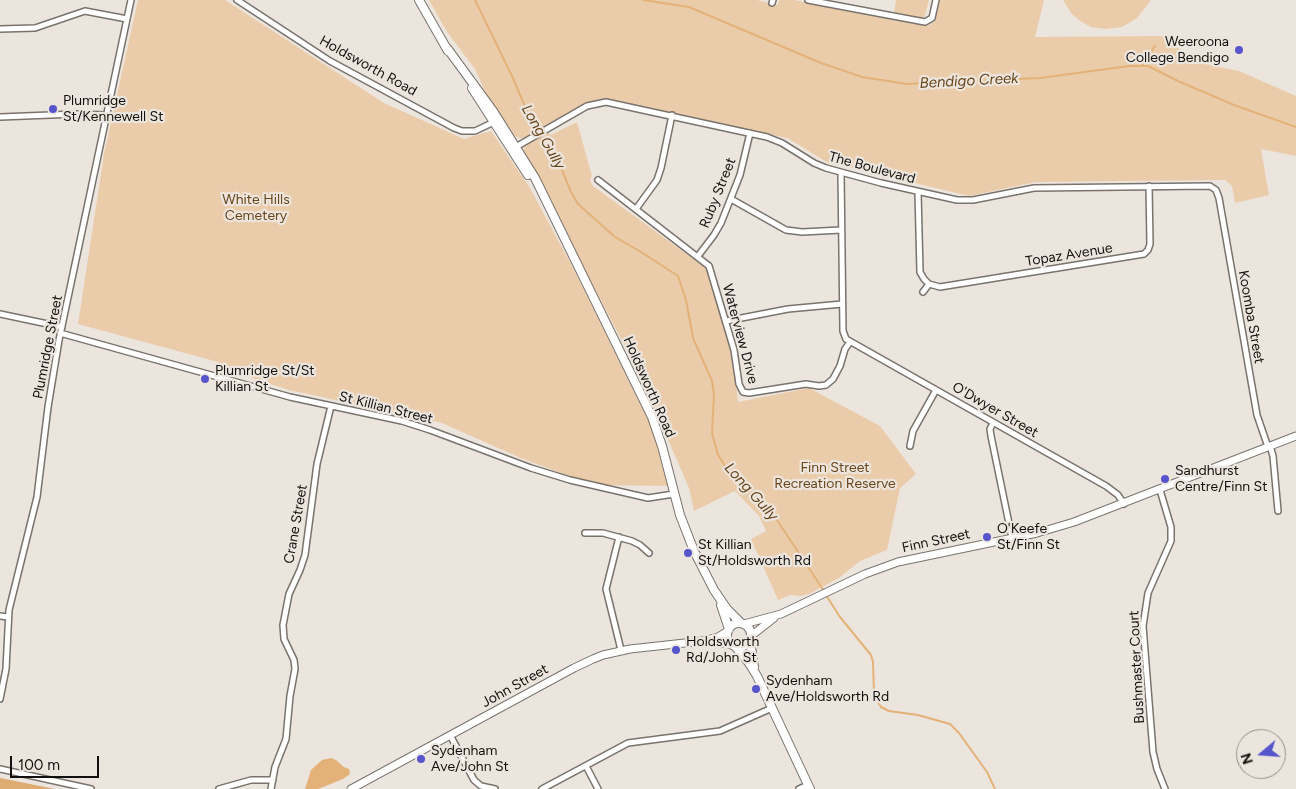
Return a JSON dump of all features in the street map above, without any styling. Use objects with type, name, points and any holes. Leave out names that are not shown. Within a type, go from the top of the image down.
[{"type":"main road","name":"Holdsworth Road","points":[[420,0],[447,48],[514,148],[558,226],[652,417],[687,534],[714,590],[728,630]]},
{"type":"main road","name":"Holdsworth Road","points":[[714,590],[727,609],[742,624]]},
{"type":"main road","points":[[757,676],[749,629],[742,624],[734,624],[728,630],[727,638],[757,676],[809,787]]},
{"type":"main road","points":[[733,645],[745,646],[750,638]]},
{"type":"street","name":"Plumridge Street","points":[[0,699],[6,669],[8,617],[37,497],[49,400],[61,330],[131,0]]},
{"type":"street","name":"Holdsworth Road","points":[[237,0],[330,61],[454,128],[462,131],[475,131],[496,121]]},
{"type":"street","points":[[808,0],[925,22],[932,18],[936,0]]},
{"type":"street","points":[[0,29],[35,28],[85,11],[127,19]]},
{"type":"street","name":"The Boulevard","points":[[514,148],[587,106],[611,102],[778,141],[820,166],[841,173],[918,192],[968,200],[1034,188],[1206,185],[1216,190]]},
{"type":"street","points":[[0,117],[106,115]]},
{"type":"street","points":[[636,209],[657,180],[672,115]]},
{"type":"street","name":"Ruby Street","points":[[698,256],[719,227],[731,199],[742,168],[750,133]]},
{"type":"street","points":[[841,173],[843,333],[850,342]]},
{"type":"street","name":"Waterview Drive","points":[[598,180],[706,262],[710,269],[737,359],[739,387],[742,391],[746,393],[806,384],[826,385],[833,379],[840,366],[845,349],[850,342]]},
{"type":"street","name":"Topaz Avenue","points":[[929,284],[943,286],[1144,254],[1150,244],[1149,186]]},
{"type":"street","name":"Koomba Street","points":[[1216,190],[1221,207],[1257,415],[1273,456],[1278,511]]},
{"type":"street","points":[[918,192],[919,268],[924,279],[929,284],[923,292]]},
{"type":"street","points":[[731,199],[786,230],[802,232],[841,230]]},
{"type":"street","points":[[726,321],[788,309],[842,304]]},
{"type":"street","name":"St Killian Street","points":[[0,314],[290,397],[416,425],[530,468],[578,482],[644,497],[652,498],[674,494]]},
{"type":"street","name":"O'Dwyer Street","points":[[850,342],[1109,487],[1118,494],[1124,504]]},
{"type":"street","points":[[910,446],[913,431],[936,390]]},
{"type":"street","name":"Crane Street","points":[[271,789],[286,739],[290,696],[295,669],[292,656],[284,640],[282,625],[289,594],[300,570],[304,555],[317,464],[331,406]]},
{"type":"street","points":[[993,423],[990,429],[991,436],[1012,538]]},
{"type":"street","name":"Finn Street","points":[[742,624],[781,614],[865,574],[898,562],[1058,527],[1124,504],[1296,435]]},
{"type":"street","name":"Bushmaster Court","points":[[1160,490],[1172,527],[1171,541],[1148,594],[1144,626],[1153,752],[1156,769],[1165,789]]},
{"type":"street","points":[[585,533],[603,533],[619,537],[637,543],[649,553]]},
{"type":"street","points":[[619,537],[606,589],[621,650]]},
{"type":"street","name":"Finn Street","points":[[750,638],[781,614]]},
{"type":"street","points":[[0,616],[8,617]]},
{"type":"street","name":"John Street","points":[[351,789],[574,668],[603,655],[621,650],[703,641],[718,637],[728,630]]},
{"type":"street","name":"John Street","points":[[703,641],[733,645]]},
{"type":"street","points":[[542,789],[628,744],[720,731],[772,708]]},
{"type":"street","points":[[450,735],[472,777],[480,786],[495,789]]},
{"type":"street","points":[[586,766],[598,789]]},
{"type":"street","points":[[0,769],[91,789]]},
{"type":"street","points":[[220,789],[252,780],[273,780]]},
{"type":"street","points":[[799,789],[809,787]]},
{"type":"green space","name":"White Hills Cemetery","points":[[138,0],[225,0],[384,103],[464,139],[491,131],[530,188],[573,268],[653,430],[669,486],[594,485],[523,459],[442,423],[289,390],[218,367],[218,362],[78,324],[104,154]]},
{"type":"green space","points":[[429,0],[757,0],[778,5],[779,0],[794,0],[928,26],[934,22],[940,0],[1044,0],[1035,37],[1161,36],[1200,63],[1239,71],[1296,96],[1296,156],[1261,149],[1269,195],[1235,203],[1232,186],[1225,180],[1036,182],[969,196],[827,162],[787,138],[611,100],[587,103],[525,138],[520,138],[515,136],[487,96],[475,69],[447,32]]},
{"type":"green space","points":[[896,0],[929,0],[924,19],[894,14]]},
{"type":"green space","points":[[1063,0],[1151,0],[1137,18],[1122,27],[1105,29],[1091,27],[1080,21],[1071,13]]},
{"type":"green space","name":"Finn Street Recreation Reserve","points":[[577,122],[593,186],[707,269],[734,359],[738,402],[809,388],[880,426],[916,474],[900,488],[887,550],[860,561],[839,578],[809,594],[800,596],[790,595],[778,600],[751,539],[766,531],[759,516],[735,491],[694,511],[689,488],[641,377],[523,152],[525,146],[548,133],[551,135]]},
{"type":"shaded area","points":[[331,758],[349,769],[350,774],[343,779],[318,789],[305,789],[311,770],[322,760]]},
{"type":"shaded area","points":[[0,778],[55,789],[0,789]]},
{"type":"waterway","name":"Long Gully","points":[[475,0],[512,76],[535,130],[557,158],[578,204],[615,237],[678,276],[686,300],[693,338],[712,381],[714,395],[712,433],[718,455],[735,477],[769,508],[824,591]]},
{"type":"waterway","name":"Bendigo Creek","points":[[643,0],[689,7],[821,63],[862,77],[907,84],[1040,78],[1129,66],[1148,66],[1234,105],[1296,127]]},
{"type":"waterway","points":[[1142,65],[1155,46]]},
{"type":"waterway","name":"Long Gully","points":[[826,595],[840,617],[871,655],[874,693],[881,707],[889,711],[918,715],[950,724],[959,733],[987,772],[995,789]]},
{"type":"place","name":"Weeroona College Bendigo","points":[[1239,50]]},
{"type":"place","name":"Plumridge St/Kennewell St","points":[[53,109]]},
{"type":"place","name":"Plumridge St/St Killian St","points":[[205,379]]},
{"type":"place","name":"Sandhurst Centre/Finn St","points":[[1165,479]]},
{"type":"place","name":"O'Keefe St/Finn St","points":[[987,537]]},
{"type":"place","name":"St Killian St/Holdsworth Rd","points":[[688,553]]},
{"type":"place","name":"Holdsworth Rd/John St","points":[[676,650]]},
{"type":"place","name":"Sydenham Ave/Holdsworth Rd","points":[[756,689]]},
{"type":"place","name":"Sydenham Ave/John St","points":[[421,759]]}]
